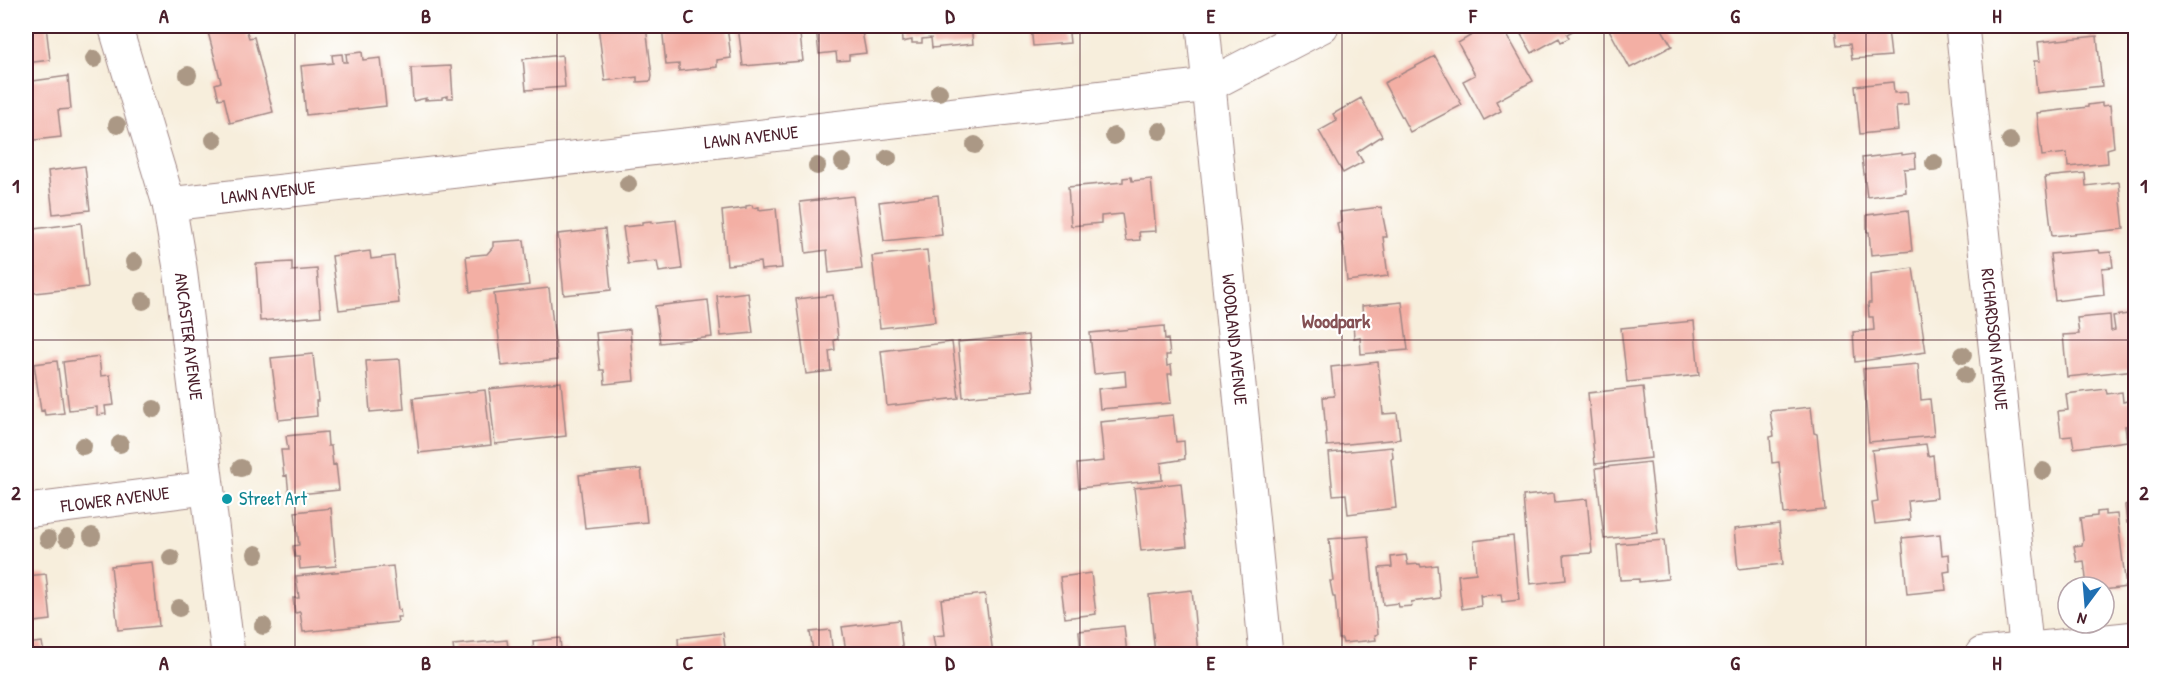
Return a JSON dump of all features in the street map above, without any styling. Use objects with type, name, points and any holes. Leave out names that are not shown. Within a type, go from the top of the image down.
[{"type":"street","name":"ANCASTER AVENUE","points":[[115,26],[169,204],[180,268],[228,654]]},
{"type":"street","name":"WOODLAND AVENUE","points":[[1203,26],[1266,654]]},
{"type":"street","name":"LAWN AVENUE","points":[[169,204],[1209,85],[1322,26]]},
{"type":"street","name":"RICHARDSON AVENUE","points":[[1962,26],[2027,652]]},
{"type":"street","name":"FLOWER AVENUE","points":[[26,511],[207,488]]},
{"type":"street","points":[[1982,654],[2027,652],[2136,638]]},
{"type":"building","points":[[26,26],[46,26],[50,60],[26,63]]},
{"type":"building","points":[[245,26],[249,38],[254,37],[273,112],[230,123],[224,98],[219,99],[215,84],[221,82],[208,32]]},
{"type":"building","points":[[598,26],[646,26],[651,81],[637,82],[637,77],[605,81]]},
{"type":"building","points":[[662,26],[727,26],[731,58],[717,60],[717,67],[679,71],[679,64],[666,65]]},
{"type":"building","points":[[738,26],[799,26],[803,61],[743,66]]},
{"type":"building","points":[[816,26],[861,26],[866,53],[849,55],[849,60],[837,61],[836,52],[819,54]]},
{"type":"building","points":[[901,26],[971,26],[973,44],[932,48],[931,38],[922,39],[922,43],[912,43],[912,40],[902,42]]},
{"type":"building","points":[[1031,26],[1099,26],[1099,31],[1069,33],[1070,43],[1033,46]]},
{"type":"building","points":[[1487,26],[1502,26],[1533,81],[1496,101],[1501,111],[1484,120],[1463,81],[1475,75],[1458,43]]},
{"type":"building","points":[[1516,26],[1581,26],[1567,34],[1569,38],[1561,42],[1559,38],[1532,53]]},
{"type":"building","points":[[1607,26],[1660,26],[1672,46],[1630,68]]},
{"type":"building","points":[[1848,26],[1898,26],[1898,29],[1888,30],[1891,56],[1852,59],[1850,44],[1837,45],[1835,29],[1848,28]]},
{"type":"building","points":[[2034,26],[2056,26],[2056,29],[2034,31]]},
{"type":"building","points":[[2097,36],[2102,86],[2037,93],[2034,61],[2040,61],[2038,42]]},
{"type":"building","points":[[362,52],[363,60],[381,58],[386,106],[306,115],[301,66],[333,63],[332,55],[342,54],[343,62],[347,62],[346,54]]},
{"type":"building","points":[[562,55],[565,87],[526,90],[523,59]]},
{"type":"building","points":[[1435,56],[1462,105],[1410,132],[1384,83]]},
{"type":"building","points":[[451,66],[453,98],[447,98],[447,96],[442,99],[425,100],[426,98],[413,101],[411,68]]},
{"type":"building","points":[[68,76],[71,109],[58,110],[61,137],[26,141],[26,82]]},
{"type":"building","points":[[1893,82],[1894,93],[1907,92],[1908,105],[1896,106],[1898,130],[1860,134],[1855,86]]},
{"type":"building","points":[[1361,98],[1382,136],[1357,152],[1363,162],[1343,173],[1319,131],[1337,121],[1333,114]]},
{"type":"building","points":[[2102,103],[2102,106],[2110,105],[2114,147],[2107,149],[2108,163],[2068,167],[2067,153],[2042,156],[2037,113],[2088,107],[2088,105]]},
{"type":"building","points":[[1902,153],[1902,155],[1915,153],[1916,168],[1904,169],[1906,192],[1867,197],[1862,158]]},
{"type":"building","points":[[85,166],[90,210],[53,214],[48,171]]},
{"type":"building","points":[[2085,173],[2086,186],[2119,182],[2124,229],[2052,236],[2045,177]]},
{"type":"building","points":[[1131,177],[1132,181],[1151,179],[1156,231],[1139,232],[1140,240],[1126,241],[1122,214],[1101,216],[1101,223],[1071,226],[1068,187],[1123,182],[1123,178]]},
{"type":"building","points":[[938,195],[942,235],[884,241],[879,202]]},
{"type":"building","points":[[853,196],[862,269],[829,273],[827,250],[806,253],[800,202]]},
{"type":"building","points":[[752,205],[753,208],[759,207],[759,210],[776,208],[782,268],[761,270],[760,262],[727,265],[722,211]]},
{"type":"building","points":[[1381,207],[1387,237],[1383,237],[1388,276],[1347,281],[1342,233],[1339,233],[1337,223],[1341,222],[1340,212]]},
{"type":"building","points":[[1908,210],[1912,251],[1871,255],[1867,215]]},
{"type":"building","points":[[676,220],[682,269],[659,272],[657,261],[628,264],[623,227],[642,225],[642,222]]},
{"type":"building","points":[[81,223],[88,287],[26,294],[26,230]]},
{"type":"building","points":[[605,229],[611,290],[564,295],[558,234]]},
{"type":"building","points":[[524,240],[529,285],[470,292],[466,256],[487,254],[493,247],[493,242]]},
{"type":"building","points":[[927,250],[935,322],[880,328],[872,256]]},
{"type":"building","points":[[2099,250],[2100,253],[2111,252],[2113,267],[2102,268],[2104,295],[2055,301],[2050,254]]},
{"type":"building","points":[[370,251],[371,259],[394,256],[399,303],[339,310],[332,256]]},
{"type":"building","points":[[292,262],[292,271],[317,269],[321,316],[260,321],[256,264]]},
{"type":"building","points":[[1913,268],[1926,352],[1855,362],[1853,332],[1874,330],[1873,317],[1869,317],[1868,303],[1871,303],[1870,274]]},
{"type":"building","points":[[549,288],[557,360],[502,366],[494,294]]},
{"type":"building","points":[[748,292],[753,333],[721,336],[717,296]]},
{"type":"building","points":[[833,295],[838,339],[834,340],[835,350],[829,351],[831,371],[806,374],[796,299]]},
{"type":"building","points":[[708,300],[712,337],[660,343],[655,306]]},
{"type":"building","points":[[1402,302],[1408,350],[1361,354],[1360,337],[1354,338],[1353,322],[1363,321],[1362,306]]},
{"type":"building","points":[[2128,314],[2129,330],[2134,329],[2136,370],[2067,377],[2063,335],[2079,334],[2077,318],[2110,315],[2111,331],[2115,330],[2113,316]]},
{"type":"building","points":[[1694,321],[1699,375],[1627,382],[1621,328]]},
{"type":"building","points":[[1164,326],[1165,340],[1168,339],[1170,355],[1166,355],[1167,366],[1171,365],[1172,374],[1168,374],[1171,403],[1100,409],[1098,389],[1126,386],[1125,371],[1094,374],[1090,333]]},
{"type":"building","points":[[630,329],[634,381],[605,384],[604,370],[600,370],[596,333]]},
{"type":"building","points":[[1028,335],[1034,390],[963,397],[958,342]]},
{"type":"building","points":[[952,342],[959,398],[887,406],[881,351]]},
{"type":"building","points":[[313,354],[318,401],[316,401],[317,416],[279,420],[271,358]]},
{"type":"building","points":[[99,357],[101,376],[110,375],[114,405],[105,406],[106,414],[97,415],[97,407],[69,410],[63,362]]},
{"type":"building","points":[[400,359],[404,409],[370,412],[366,361]]},
{"type":"building","points":[[57,361],[64,413],[45,415],[44,410],[41,411],[34,364]]},
{"type":"building","points":[[1378,362],[1383,414],[1397,413],[1400,439],[1327,446],[1323,397],[1334,396],[1331,367]]},
{"type":"building","points":[[1918,364],[1921,400],[1930,399],[1934,436],[1869,442],[1863,369]]},
{"type":"building","points":[[561,382],[566,436],[495,444],[489,389]]},
{"type":"building","points":[[1643,387],[1651,458],[1595,464],[1588,393]]},
{"type":"building","points":[[2106,389],[2107,394],[2122,392],[2123,402],[2132,400],[2135,425],[2125,426],[2127,441],[2074,448],[2072,436],[2061,437],[2058,411],[2068,410],[2066,394]]},
{"type":"building","points":[[485,390],[491,445],[419,453],[413,398]]},
{"type":"building","points":[[1811,407],[1814,433],[1817,434],[1825,510],[1784,514],[1779,462],[1772,463],[1770,437],[1774,436],[1770,411]]},
{"type":"building","points":[[1173,415],[1176,442],[1184,441],[1185,459],[1161,463],[1162,480],[1079,488],[1077,464],[1104,461],[1100,422]]},
{"type":"building","points":[[327,432],[333,465],[336,464],[339,490],[289,495],[281,450],[288,450],[286,436]]},
{"type":"building","points":[[1926,444],[1928,456],[1933,455],[1937,498],[1908,501],[1910,520],[1875,524],[1872,503],[1878,502],[1872,450]]},
{"type":"building","points":[[1392,447],[1396,508],[1348,514],[1346,494],[1333,495],[1329,453]]},
{"type":"building","points":[[1650,462],[1658,533],[1604,539],[1596,468]]},
{"type":"building","points":[[641,469],[647,522],[585,528],[579,475]]},
{"type":"building","points":[[1181,483],[1187,546],[1141,551],[1134,488]]},
{"type":"building","points":[[1554,493],[1555,502],[1587,499],[1592,553],[1564,555],[1566,580],[1530,584],[1523,496]]},
{"type":"building","points":[[2136,503],[2136,548],[2134,548],[2132,523],[2127,523],[2125,505]]},
{"type":"building","points":[[331,508],[336,566],[300,569],[299,557],[295,557],[293,546],[299,545],[295,512]]},
{"type":"building","points":[[2105,511],[2105,515],[2117,514],[2126,587],[2116,588],[2116,575],[2086,575],[2084,561],[2077,562],[2074,546],[2082,545],[2083,540],[2080,518],[2097,516],[2097,512]]},
{"type":"building","points":[[1779,524],[1783,564],[1738,569],[1734,529]]},
{"type":"building","points":[[1940,534],[1942,555],[1949,554],[1950,571],[1944,572],[1946,590],[1907,594],[1902,538]]},
{"type":"building","points":[[1368,536],[1378,634],[1375,635],[1376,640],[1343,643],[1342,639],[1339,639],[1335,597],[1333,597],[1330,581],[1334,581],[1329,539]]},
{"type":"building","points":[[1513,536],[1519,600],[1502,602],[1501,594],[1481,596],[1480,594],[1481,606],[1462,609],[1458,575],[1476,573],[1474,541]]},
{"type":"building","points":[[1664,540],[1668,579],[1639,582],[1639,579],[1620,580],[1617,544]]},
{"type":"building","points":[[1406,555],[1408,565],[1420,564],[1421,567],[1437,565],[1440,598],[1411,602],[1412,606],[1399,607],[1398,603],[1383,605],[1379,568],[1392,567],[1391,557]]},
{"type":"building","points":[[152,562],[159,626],[118,630],[111,566]]},
{"type":"building","points":[[393,566],[398,610],[400,610],[401,617],[397,617],[398,622],[303,632],[300,612],[295,613],[293,598],[299,598],[296,576]]},
{"type":"building","points":[[1091,573],[1096,614],[1065,618],[1060,577]]},
{"type":"building","points":[[46,574],[51,620],[26,623],[26,576]]},
{"type":"building","points":[[1192,590],[1198,654],[1155,654],[1149,595]]},
{"type":"building","points":[[985,594],[993,654],[936,654],[933,636],[945,635],[941,599]]},
{"type":"building","points":[[899,620],[903,654],[851,654],[851,651],[846,651],[842,627]]},
{"type":"building","points":[[1124,626],[1127,654],[1081,654],[1079,631]]},
{"type":"building","points":[[830,630],[833,654],[799,654],[813,651],[810,632]]},
{"type":"building","points":[[723,633],[726,654],[679,654],[678,638]]},
{"type":"building","points":[[560,638],[561,650],[568,649],[568,654],[534,654],[533,641]]},
{"type":"building","points":[[507,640],[509,654],[454,654],[453,645]]},
{"type":"building","points":[[42,642],[44,654],[26,654],[26,644]]},
{"type":"building","points":[[357,648],[357,654],[320,654],[319,651]]},
{"type":"place","name":"Street Art","points":[[227,499]]},
{"type":"district","name":"Woodpark","points":[[1336,321]]}]
